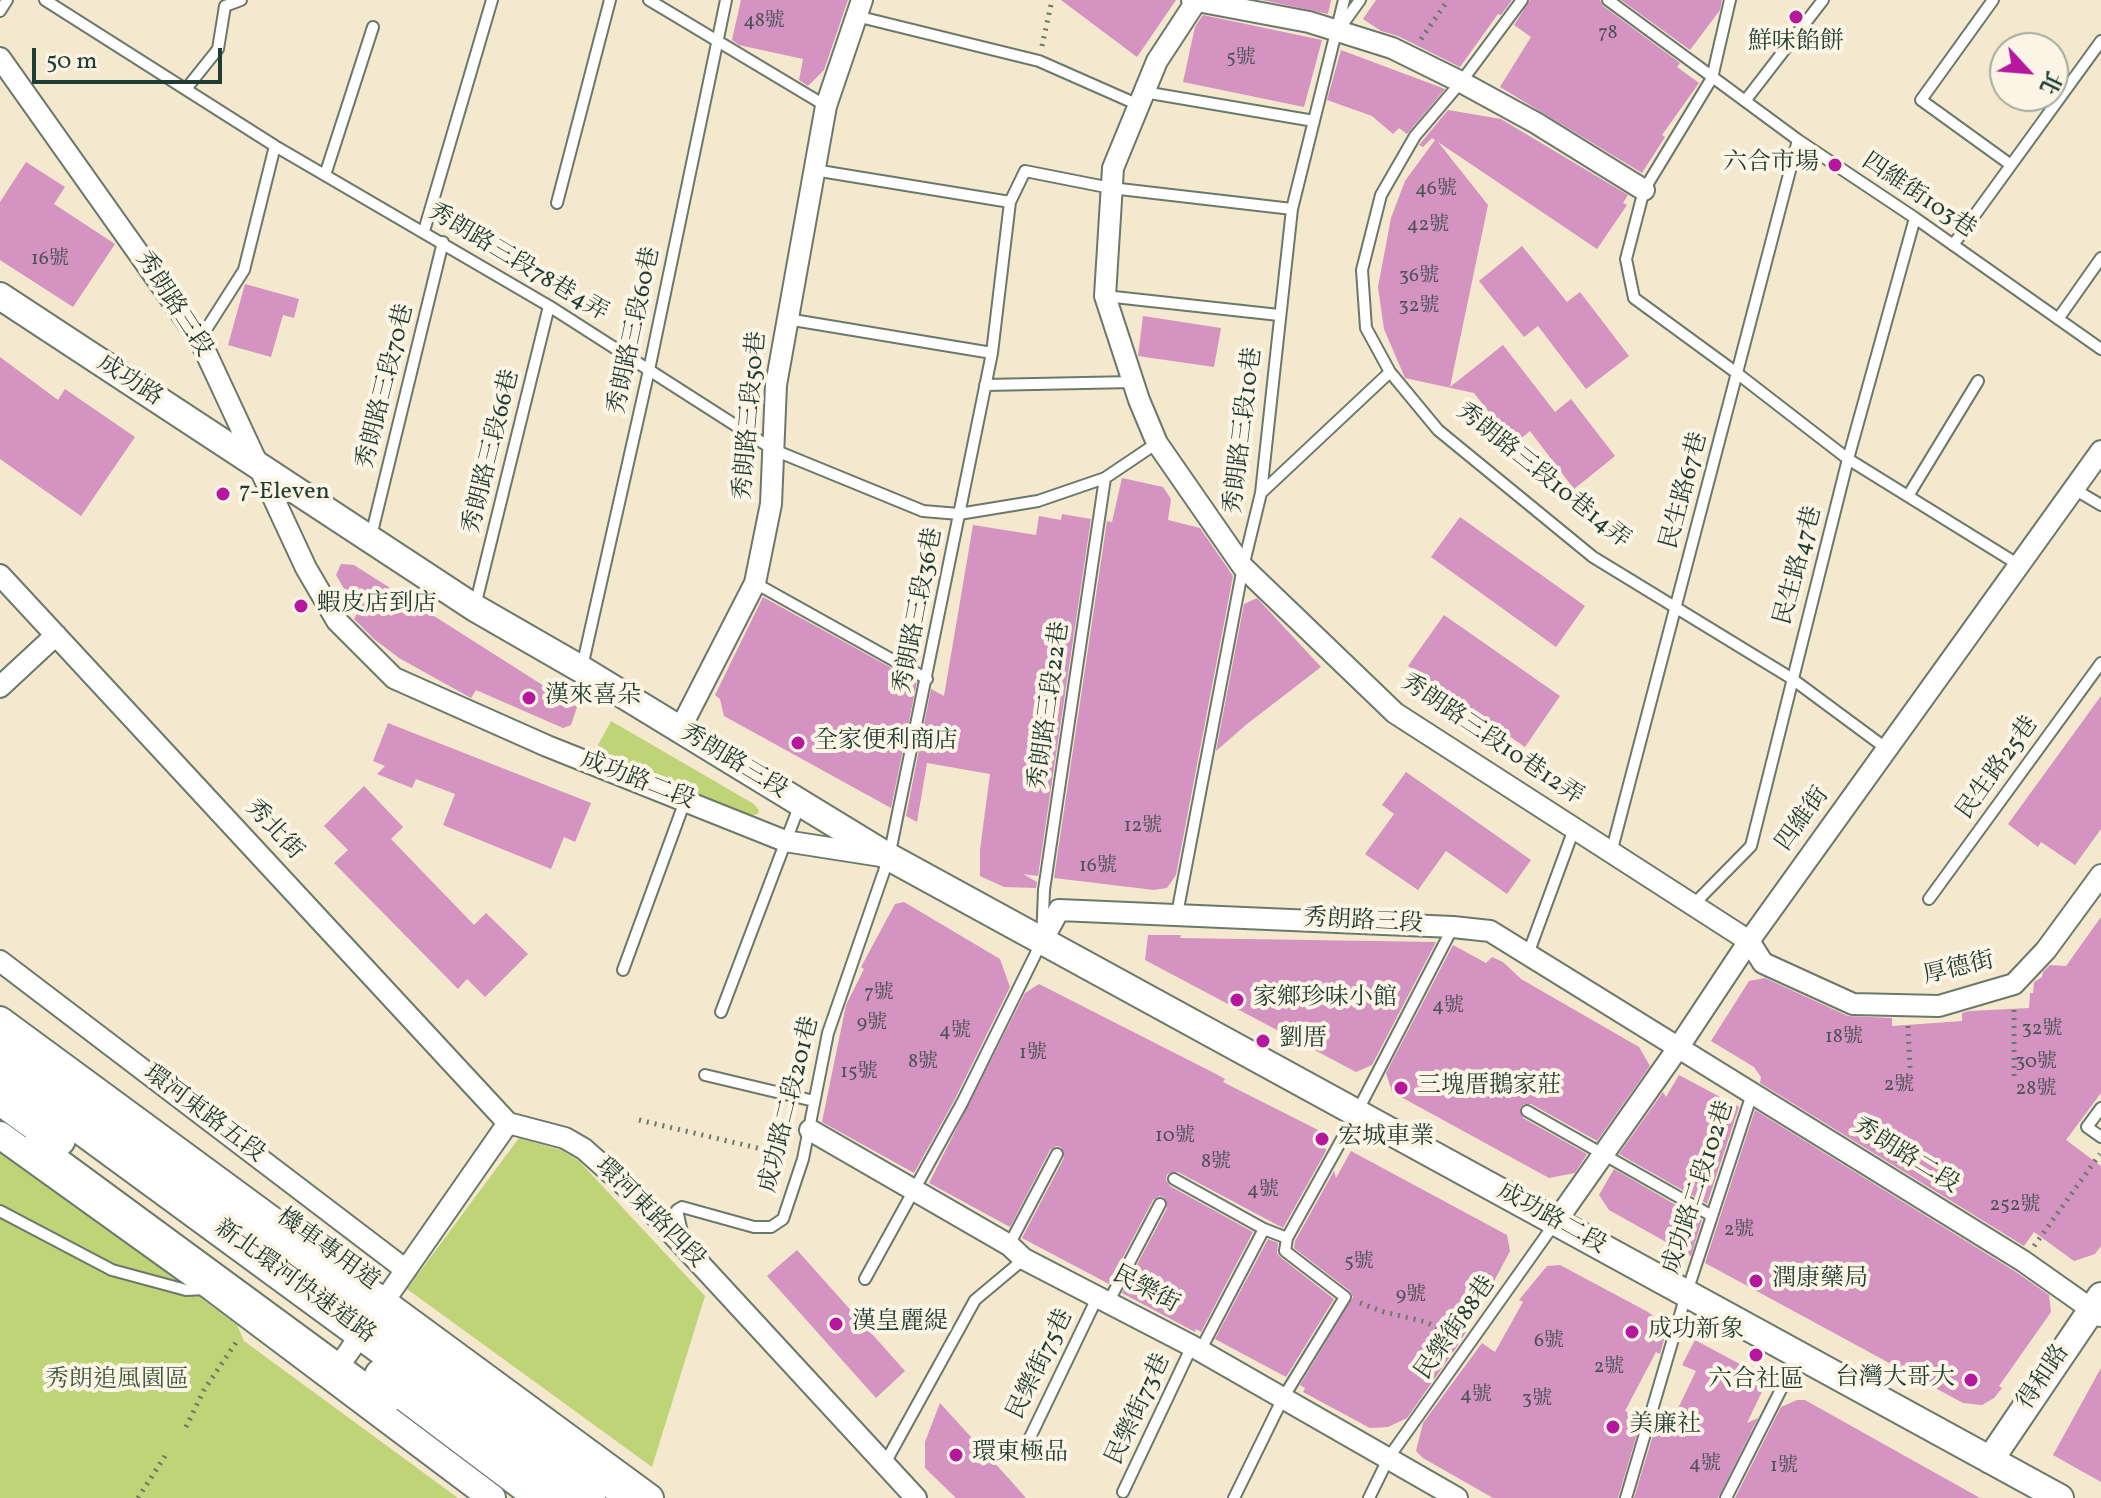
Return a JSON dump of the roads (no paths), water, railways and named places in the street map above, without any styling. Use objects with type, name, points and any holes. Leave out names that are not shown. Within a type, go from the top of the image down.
[{"type":"highway","name":"新北環河快速道路","points":[[0,1067],[544,1498]]},
{"type":"highway","name":"新北環河快速道路","points":[[0,1097],[355,1348],[588,1498]]},
{"type":"street","points":[[1105,296],[1113,168],[1157,61],[1195,1],[1309,22],[1409,56],[1536,123],[1644,190]]},
{"type":"street","name":"秀朗路三段50巷","points":[[679,731],[755,583],[771,504],[776,385],[787,319],[826,106],[859,8]]},
{"type":"street","name":"秀朗路三段","points":[[0,58],[200,340],[257,467],[475,608],[889,857],[1042,941],[1059,910],[1490,931],[1678,1048]]},
{"type":"street","name":"成功路","points":[[0,296],[257,467]]},
{"type":"street","name":"秀朗路三段10巷12弄","points":[[1105,296],[1157,443],[1243,567],[1395,713],[1693,905]]},
{"type":"street","name":"四維街","points":[[1555,1223],[1749,941],[2101,451]]},
{"type":"street","name":"成功路二段","points":[[257,467],[306,568],[337,621],[394,678],[547,746],[785,841],[889,857]]},
{"type":"street","name":"秀北街","points":[[0,575],[508,1123]]},
{"type":"street","points":[[0,687],[56,635]]},
{"type":"street","name":"厚德街","points":[[1693,905],[1749,941],[1763,963],[1853,1004],[1939,1006],[2014,984],[2046,950],[2101,875]]},
{"type":"street","name":"成功路二段","points":[[1042,941],[2060,1498]]},
{"type":"street","name":"環河東路五段","points":[[0,961],[406,1270]]},
{"type":"street","name":"環河東路五段","points":[[0,1020],[355,1348]]},
{"type":"street","name":"機車專用道","points":[[0,1046],[355,1348],[521,1498]]},
{"type":"street","name":"秀朗路二段","points":[[1678,1048],[2098,1307]]},
{"type":"street","name":"機車專用道","points":[[0,1114],[355,1348],[624,1498]]},
{"type":"street","points":[[355,1348],[508,1123]]},
{"type":"street","name":"環河東路四段","points":[[508,1123],[565,1138],[584,1149],[640,1199],[916,1498]]},
{"type":"street","name":"民樂街","points":[[810,1130],[1016,1252],[1196,1348],[1457,1498]]},
{"type":"street","points":[[0,1135],[213,1288],[355,1348],[650,1498]]},
{"type":"street","name":"得和路","points":[[1990,1460],[2098,1307]]},
{"type":"street","points":[[355,1348],[492,1498]]},
{"type":"lane","points":[[0,11],[7,0]]},
{"type":"lane","name":"秀朗路三段78巷4弄","points":[[45,0],[275,146],[549,306],[774,450],[923,511],[959,514],[1038,501],[1105,478],[1157,443]]},
{"type":"lane","points":[[186,89],[218,49],[225,6],[241,0]]},
{"type":"lane","points":[[424,231],[492,0]]},
{"type":"lane","points":[[557,203],[610,0]]},
{"type":"lane","points":[[649,0],[826,106]]},
{"type":"lane","name":"秀朗路三段60巷","points":[[581,669],[649,370],[726,0]]},
{"type":"lane","name":"秀朗路三段10巷","points":[[1177,914],[1243,567],[1261,493],[1292,209],[1344,0]]},
{"type":"lane","points":[[1338,30],[1360,0]]},
{"type":"lane","name":"秀朗路三段10巷14弄","points":[[1522,0],[1461,82],[1415,136],[1381,195],[1362,270],[1366,328],[1390,372],[1438,430],[1593,557],[1791,678],[1887,749]]},
{"type":"lane","points":[[1608,0],[1712,78]]},
{"type":"lane","points":[[1730,0],[1712,78],[1644,190],[1626,259],[1634,298],[1848,459],[2019,565]]},
{"type":"lane","points":[[1745,101],[1823,0]]},
{"type":"lane","points":[[1993,0],[1921,100],[2011,165]]},
{"type":"lane","points":[[859,8],[1039,61],[1142,99],[1314,121]]},
{"type":"lane","points":[[325,175],[373,27]]},
{"type":"lane","points":[[1953,245],[2101,41]]},
{"type":"lane","name":"四維街103巷","points":[[1712,78],[2101,349]]},
{"type":"lane","name":"民生路67巷","points":[[1611,853],[1798,140]]},
{"type":"lane","points":[[200,340],[244,270],[275,146]]},
{"type":"lane","points":[[814,170],[1010,202],[1025,171],[1111,188],[1292,209]]},
{"type":"lane","name":"秀朗路三段36巷","points":[[889,857],[992,353],[1010,202]]},
{"type":"lane","name":"民生路47巷","points":[[1693,905],[1751,846],[1848,459],[1915,218]]},
{"type":"lane","name":"秀朗路三段70巷","points":[[370,542],[443,242]]},
{"type":"lane","points":[[2058,319],[2101,258]]},
{"type":"lane","points":[[1105,296],[1279,315]]},
{"type":"lane","name":"秀朗路三段66巷","points":[[475,608],[549,306]]},
{"type":"lane","points":[[787,319],[992,353]]},
{"type":"lane","points":[[1261,493],[1390,372]]},
{"type":"lane","points":[[1908,496],[1978,381]]},
{"type":"lane","points":[[985,385],[1133,382]]},
{"type":"lane","name":"秀朗路三段22巷","points":[[1042,941],[1044,890],[1105,478]]},
{"type":"lane","points":[[2074,489],[2101,505]]},
{"type":"lane","points":[[755,583],[927,679]]},
{"type":"lane","name":"民生路25巷","points":[[1929,899],[2101,663]]},
{"type":"lane","points":[[623,970],[685,801]]},
{"type":"lane","points":[[721,1012],[800,804]]},
{"type":"lane","points":[[1528,954],[1574,829]]},
{"type":"lane","name":"成功路二段201巷","points":[[685,1248],[677,1210],[682,1207],[754,1227],[771,1227],[783,1219],[803,1159],[828,1033],[889,857]]},
{"type":"lane","points":[[1234,1498],[1283,1398],[1345,1297],[1285,1251],[1287,1238],[1356,1114],[1453,927]]},
{"type":"lane","points":[[865,1279],[962,1103],[1042,941]]},
{"type":"lane","points":[[705,1075],[814,1101]]},
{"type":"lane","name":"成功路二段102巷","points":[[1626,1498],[1686,1295],[1752,1094]]},
{"type":"lane","points":[[2101,1108],[2087,1127],[2101,1137]]},
{"type":"lane","points":[[1527,1111],[1712,1216]]},
{"type":"lane","points":[[884,1465],[975,1300],[1016,1252],[1057,1154]]},
{"type":"lane","points":[[1174,1179],[1264,1229],[1287,1238]]},
{"type":"lane","name":"民樂街75巷","points":[[1023,1452],[1104,1298],[1160,1204]]},
{"type":"lane","points":[[0,1211],[112,1270],[186,1290],[213,1288]]},
{"type":"lane","name":"民樂街88巷","points":[[1369,1498],[1389,1457],[1555,1223]]},
{"type":"lane","name":"民樂街73巷","points":[[1123,1492],[1196,1348],[1264,1229]]},
{"type":"lane","points":[[1726,1498],[1798,1356]]},
{"type":"place","name":"鮮味餡餅","points":[[1796,17]]},
{"type":"place","name":"六合市場","points":[[1835,165]]},
{"type":"place","name":"7-Eleven","points":[[223,494]]},
{"type":"place","name":"蝦皮店到店","points":[[301,606]]},
{"type":"place","name":"漢來喜朵","points":[[529,698]]},
{"type":"place","name":"全家便利商店","points":[[798,743]]},
{"type":"place","name":"家鄉珍味小館","points":[[1237,1000]]},
{"type":"place","name":"劉厝","points":[[1263,1041]]},
{"type":"place","name":"三塊厝鵝家莊","points":[[1401,1088]]},
{"type":"place","name":"宏城車業","points":[[1322,1139]]},
{"type":"place","name":"潤康藥局","points":[[1756,1281]]},
{"type":"place","name":"漢皇麗緹","points":[[836,1324]]},
{"type":"place","name":"成功新象","points":[[1632,1332]]},
{"type":"place","name":"六合社區","points":[[1756,1355]]},
{"type":"place","name":"台灣大哥大","points":[[1971,1380]]},
{"type":"place","name":"美廉社","points":[[1613,1427]]},
{"type":"place","name":"環東極品","points":[[956,1455]]},
{"type":"park label","name":"秀朗追風園區","points":[[117,1382]]}]
